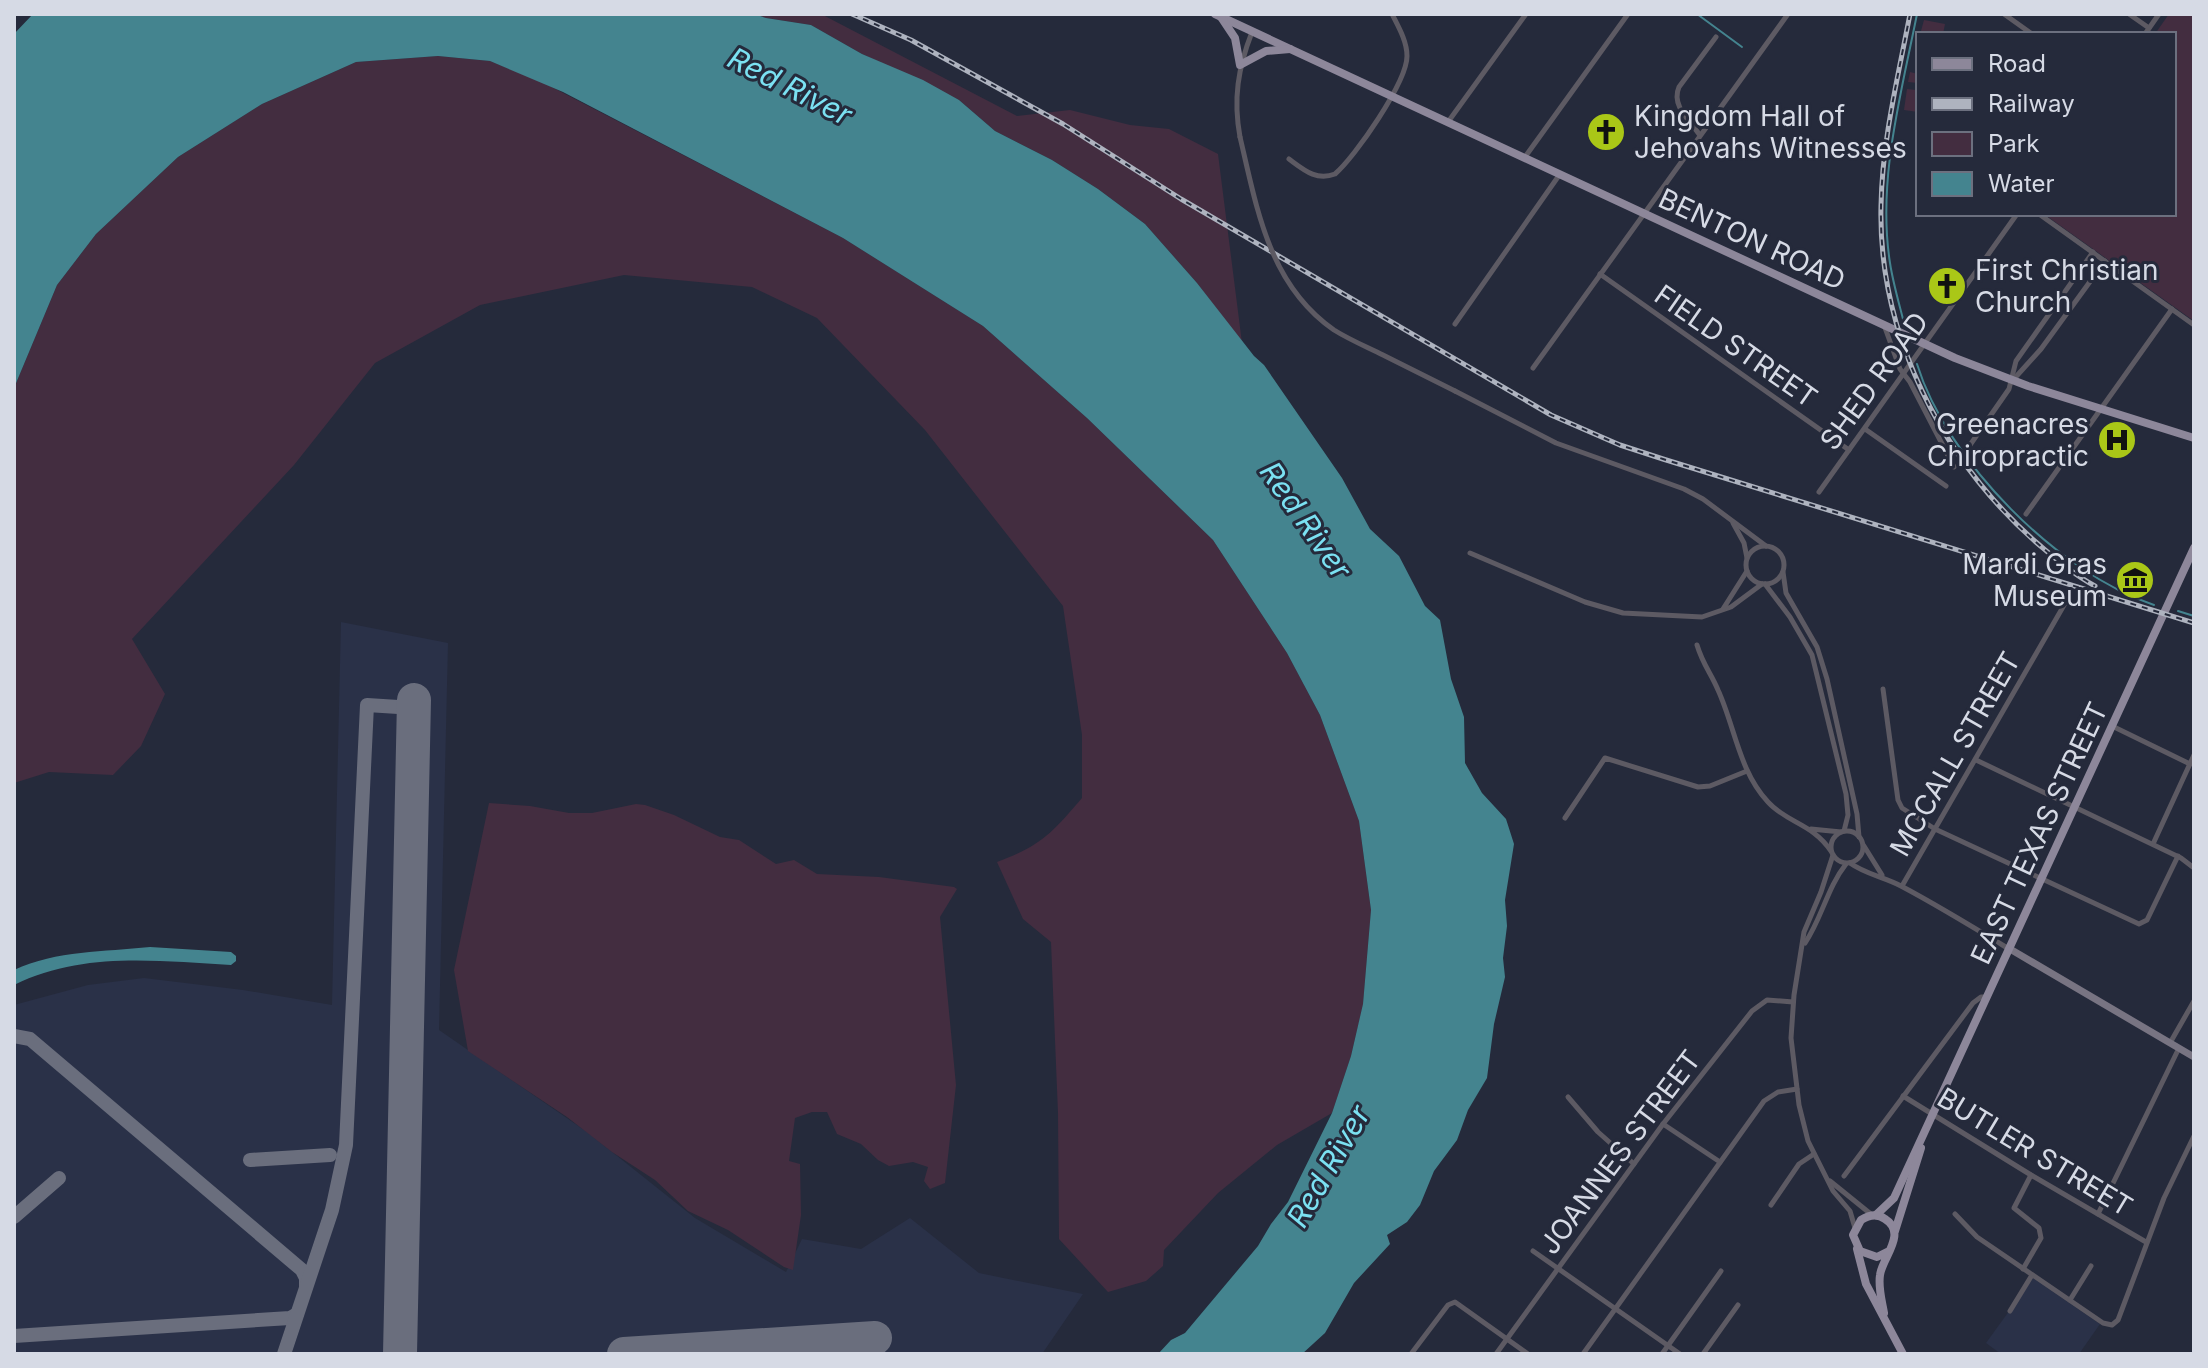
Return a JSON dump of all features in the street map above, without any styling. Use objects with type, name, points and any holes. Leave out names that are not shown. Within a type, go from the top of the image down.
[{"type":"main road","name":"BENTON ROAD","points":[[1217,15],[1925,344],[2012,380],[2194,438]]},
{"type":"main road","points":[[1217,15],[1235,38],[1240,65],[1266,51],[1291,49]]},
{"type":"main road","name":"EAST TEXAS STREET","points":[[1884,1313],[1880,1273],[1894,1243],[1924,1136],[2194,548]]},
{"type":"main road","name":"EAST TEXAS STREET","points":[[1903,1354],[1866,1284],[1855,1229],[1861,1220],[1874,1215],[1894,1198],[1924,1136]]},
{"type":"main road","points":[[1874,1215],[1886,1219],[1895,1232]]},
{"type":"main road","points":[[1856,1246],[1871,1257],[1889,1251]]},
{"type":"street","points":[[1289,159],[1313,175],[1327,177],[1335,174],[1392,97],[1403,74],[1407,56],[1392,14]]},
{"type":"street","points":[[1448,123],[1526,14]]},
{"type":"street","points":[[1524,158],[1628,14]]},
{"type":"street","points":[[1533,368],[1788,14]]},
{"type":"street","points":[[2004,14],[2029,32]]},
{"type":"street","points":[[2129,14],[2147,31],[2159,14]]},
{"type":"street","points":[[1252,31],[1240,65],[1236,99],[1240,137],[1268,244],[1280,270],[1300,298],[1322,320],[1345,337],[1556,443],[1684,489],[1703,499],[1781,555],[1786,593],[1817,647],[1827,679],[1861,840],[1859,858],[1848,863],[1831,885],[1804,944]]},
{"type":"street","points":[[1699,134],[1679,106],[1676,95],[1716,37]]},
{"type":"street","points":[[1455,324],[1560,174]]},
{"type":"street","name":"SHED ROAD","points":[[1819,492],[2016,216]]},
{"type":"street","points":[[2042,216],[2194,325]]},
{"type":"street","points":[[1970,445],[2006,393],[2016,361],[2093,252]]},
{"type":"street","points":[[2012,380],[2024,371],[2105,261]]},
{"type":"street","name":"FIELD STREET","points":[[1600,274],[1849,450]]},
{"type":"street","points":[[2026,514],[2172,309]]},
{"type":"street","points":[[1884,325],[1904,374],[1954,467]]},
{"type":"street","points":[[1865,428],[1946,486]]},
{"type":"street","points":[[1723,610],[1747,571],[1744,543],[1732,522]]},
{"type":"street","points":[[1747,559],[1754,549],[1766,546]]},
{"type":"street","points":[[1470,553],[1585,602],[1623,613],[1702,617],[1731,607],[1763,584],[1775,581],[1783,572]]},
{"type":"street","points":[[1747,571],[1754,581],[1763,584],[1790,617],[1812,655],[1846,794],[1848,815],[1843,831],[1834,837],[1821,892],[1806,925],[1793,1002],[1791,1038],[1803,1124],[1833,1191],[1853,1216],[1855,1229]]},
{"type":"street","name":"MCCALL STREET","points":[[1902,886],[2067,600]]},
{"type":"street","points":[[1697,645],[1705,668],[1718,690],[1747,771],[1771,806],[1810,828],[1832,853],[1848,863],[1902,886],[2194,1057]]},
{"type":"street","points":[[1883,689],[1898,800],[1906,811],[1935,829],[2142,923],[2147,920],[2178,856]]},
{"type":"street","points":[[2112,726],[2190,764]]},
{"type":"street","points":[[2153,844],[2194,755]]},
{"type":"street","points":[[1565,818],[1605,758],[1698,787],[1710,786],[1747,771]]},
{"type":"street","points":[[1976,760],[2178,856],[2194,868]]},
{"type":"street","points":[[1810,828],[1843,831],[1861,840],[1882,876]]},
{"type":"street","points":[[1844,1176],[1973,1003],[1981,997],[1988,998]]},
{"type":"street","name":"JOANNES STREET","points":[[1496,1354],[1663,1124],[1757,1006],[1772,1000],[1793,1002]]},
{"type":"street","points":[[2170,1043],[2194,1001]]},
{"type":"street","points":[[2098,1214],[2179,1048]]},
{"type":"street","points":[[1583,1354],[1768,1097],[1797,1089]]},
{"type":"street","name":"BUTLER STREET","points":[[1903,1096],[2146,1242]]},
{"type":"street","points":[[1568,1097],[1612,1146],[1634,1164]]},
{"type":"street","points":[[1663,1124],[1720,1162]]},
{"type":"street","points":[[1955,1214],[1977,1237],[2103,1323],[2112,1325],[2118,1320],[2146,1242],[2194,1136]]},
{"type":"street","points":[[1771,1205],[1799,1164],[1814,1154]]},
{"type":"street","points":[[2023,1269],[2042,1235],[2039,1228],[2014,1208],[2031,1175]]},
{"type":"street","points":[[1829,1181],[1874,1215]]},
{"type":"street","points":[[1533,1251],[1680,1354]]},
{"type":"street","points":[[2070,1300],[2091,1266]]},
{"type":"street","points":[[1662,1354],[1721,1271]]},
{"type":"street","points":[[2010,1311],[2032,1275]]},
{"type":"street","points":[[1411,1354],[1448,1305],[1455,1302],[1528,1354]]},
{"type":"street","points":[[1703,1354],[1738,1305]]},
{"type":"shaded area","points":[[341,622],[448,643],[439,1030],[587,1132],[695,1218],[786,1272],[802,1239],[861,1249],[910,1218],[979,1273],[1083,1294],[1042,1354],[14,1354],[14,1005],[88,985],[144,978],[332,1005]]},
{"type":"shaded area","points":[[2033,1278],[2100,1324],[2079,1354],[2001,1354],[1986,1343]]},
{"type":"green space","points":[[754,14],[821,14],[1017,116],[1070,110],[1130,125],[1169,129],[1218,154],[1242,343],[1197,283],[1145,224],[1098,189],[1052,160],[995,131],[959,100],[862,54],[811,25]]},
{"type":"green space","points":[[2169,14],[2194,14],[2194,321],[2047,216],[2176,216],[2176,32],[2156,32]]},
{"type":"green space","points":[[1924,20],[1945,24],[1943,32],[1921,31]]},
{"type":"green space","points":[[438,56],[490,61],[542,82],[843,238],[983,326],[1087,418],[1213,540],[1287,653],[1320,715],[1359,821],[1371,910],[1363,1005],[1351,1056],[1332,1113],[1277,1145],[1218,1193],[1164,1250],[1163,1266],[1146,1281],[1108,1292],[1059,1239],[1051,942],[1023,919],[997,862],[1045,837],[1082,798],[1082,735],[1063,606],[925,430],[817,318],[752,287],[624,275],[480,305],[375,363],[294,465],[132,639],[165,694],[141,746],[113,775],[49,772],[14,783],[14,388],[57,285],[96,234],[178,157],[262,104],[356,62]]},
{"type":"green space","points":[[1910,72],[1916,74],[1916,83],[1908,82]]},
{"type":"green space","points":[[1907,89],[1916,90],[1916,112],[1904,110]]},
{"type":"green space","points":[[489,803],[569,813],[592,813],[645,805],[720,837],[739,840],[776,864],[794,860],[817,874],[879,877],[957,889],[940,917],[956,1085],[945,1183],[930,1189],[924,1181],[928,1167],[913,1162],[889,1166],[878,1160],[861,1144],[837,1134],[827,1112],[812,1112],[795,1118],[789,1161],[800,1164],[801,1215],[793,1270],[728,1230],[688,1211],[655,1180],[468,1051],[454,970]]},
{"type":"water","name":"Red River","points":[[33,14],[754,14],[811,25],[862,54],[923,80],[959,100],[995,131],[1052,160],[1098,189],[1145,224],[1264,365],[1342,478],[1370,529],[1399,556],[1425,606],[1440,620],[1451,679],[1464,717],[1465,763],[1482,793],[1506,819],[1514,844],[1505,900],[1505,977],[1494,1024],[1487,1078],[1468,1110],[1457,1140],[1434,1171],[1420,1205],[1407,1222],[1387,1235],[1390,1244],[1354,1283],[1325,1333],[1302,1354],[1158,1354],[1171,1340],[1185,1333],[1258,1246],[1288,1202],[1332,1113],[1351,1056],[1363,1004],[1371,910],[1359,821],[1320,715],[1287,653],[1213,540],[1087,418],[983,326],[843,238],[563,92],[490,61],[438,56],[356,62],[262,104],[178,157],[96,234],[57,285],[14,388],[14,34]]},
{"type":"water","points":[[150,947],[231,952],[236,956],[236,961],[231,965],[148,961],[93,963],[40,974],[14,985],[14,970],[30,963],[81,953]]},
{"type":"waterway","points":[[1697,14],[1742,47]]},
{"type":"waterway","points":[[1904,323],[1890,263],[1886,200],[1898,106],[1917,14]]},
{"type":"waterway","points":[[1917,364],[1932,401],[1953,438],[2011,509],[2081,567],[2117,589],[2154,605]]},
{"type":"waterway","points":[[2178,611],[2194,616]]},
{"type":"taxiway","points":[[284,1354],[332,1210],[346,1145],[367,705],[414,708]]},
{"type":"taxiway","points":[[14,1036],[30,1039],[302,1270],[306,1286]]},
{"type":"taxiway","points":[[250,1160],[330,1155]]},
{"type":"taxiway","points":[[14,1217],[59,1178]]},
{"type":"taxiway","points":[[14,1336],[290,1318],[297,1314]]},
{"type":"taxiway","points":[[820,1341],[849,1354]]},
{"type":"runway","points":[[400,1354],[414,700]]},
{"type":"runway","points":[[624,1354],[875,1338]]},
{"type":"railway","points":[[852,14],[911,40],[1063,124],[1181,199],[1551,415],[1620,445],[1663,459],[2194,623]]},
{"type":"railway","points":[[1910,14],[1887,133],[1881,206],[1883,254],[1891,301],[1904,347],[1922,391],[1945,434],[1972,473],[2003,510],[2037,543],[2072,572],[2095,586]]},
{"type":"place","name":"Kingdom Hall of Jehovahs Witnesses","points":[[1606,132]]},
{"type":"place","name":"First Christian Church","points":[[1947,286]]},
{"type":"place","name":"Greenacres Chiropractic","points":[[2117,440]]},
{"type":"place","name":"Mardi Gras Museum","points":[[2135,580]]}]
